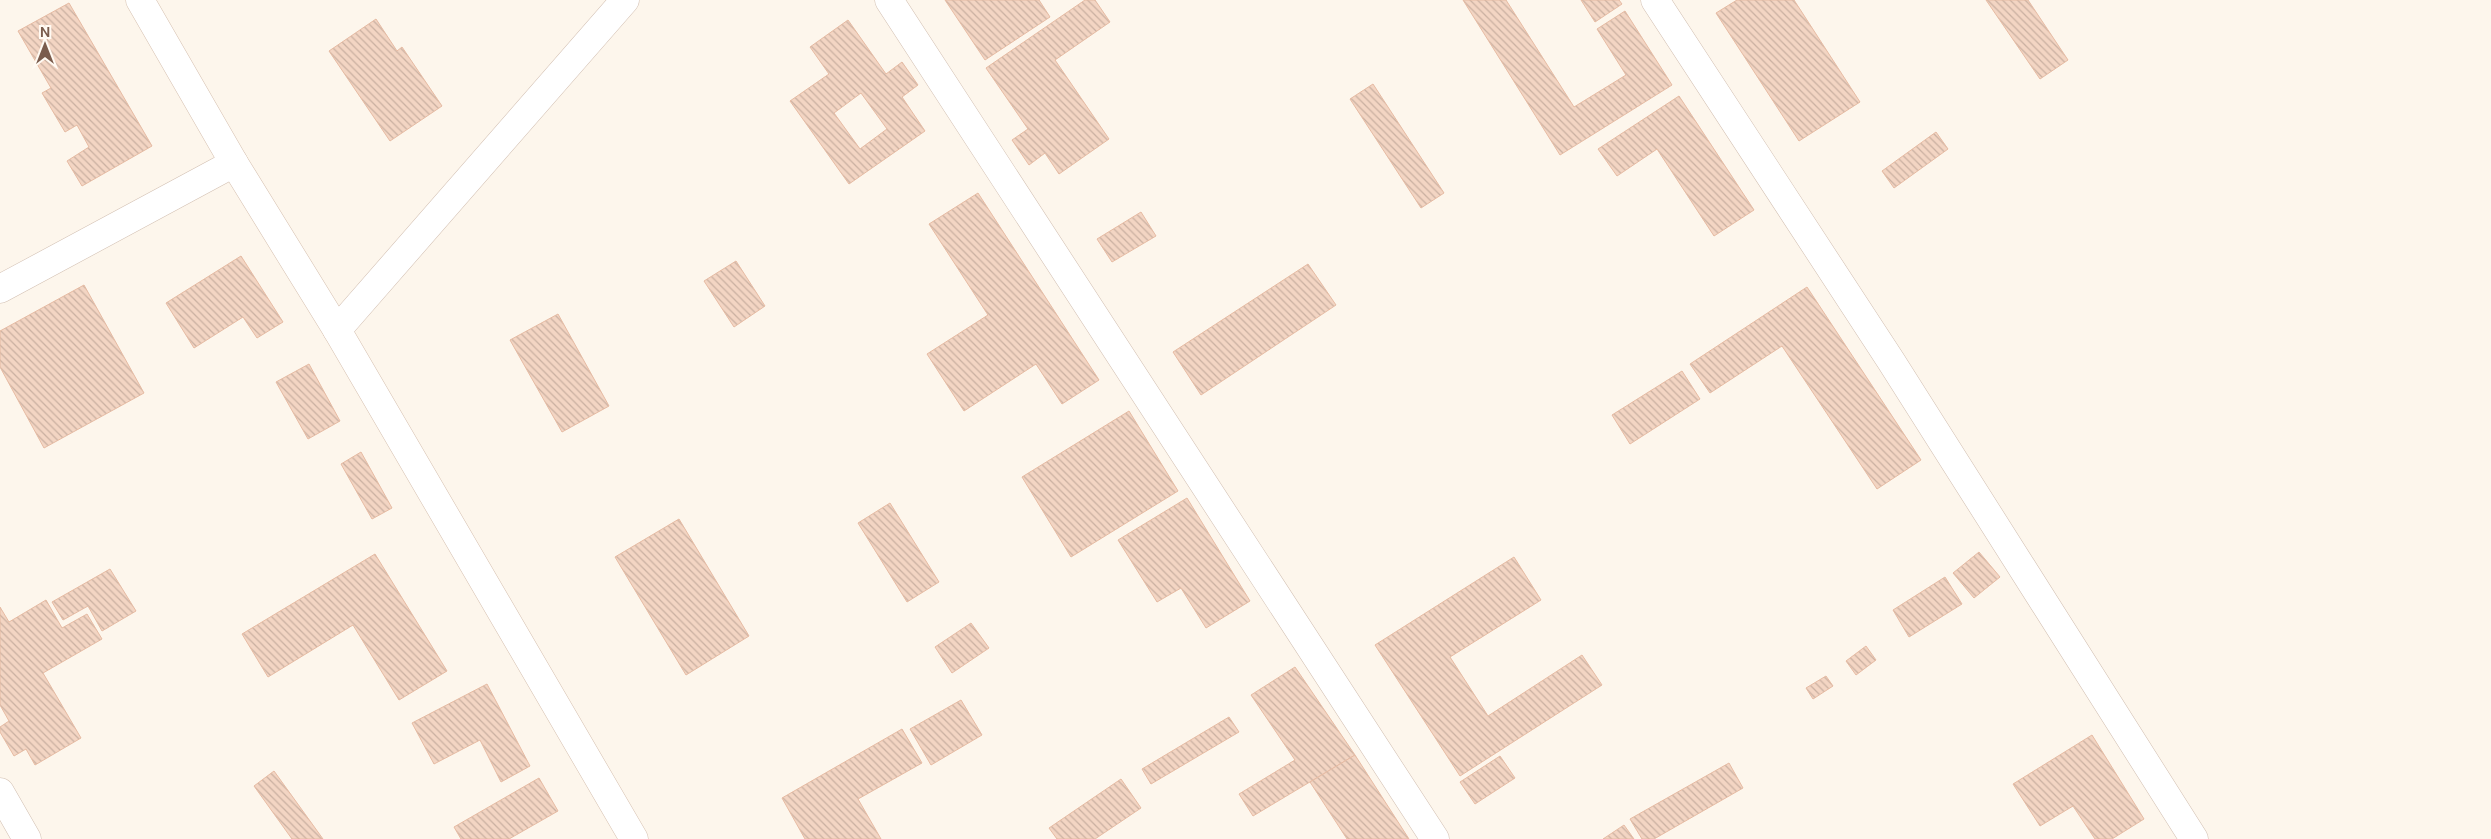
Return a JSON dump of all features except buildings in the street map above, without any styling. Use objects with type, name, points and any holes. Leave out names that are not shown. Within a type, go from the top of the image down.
[{"type":"street","points":[[140,0],[234,164],[337,330],[634,839]]},
{"type":"street","points":[[337,330],[540,100],[625,0]]},
{"type":"street","points":[[889,0],[1435,839]]},
{"type":"street","points":[[1655,0],[1891,361],[2194,839]]},
{"type":"street","points":[[0,288],[234,164]]},
{"type":"street","points":[[0,792],[27,839]]}]
